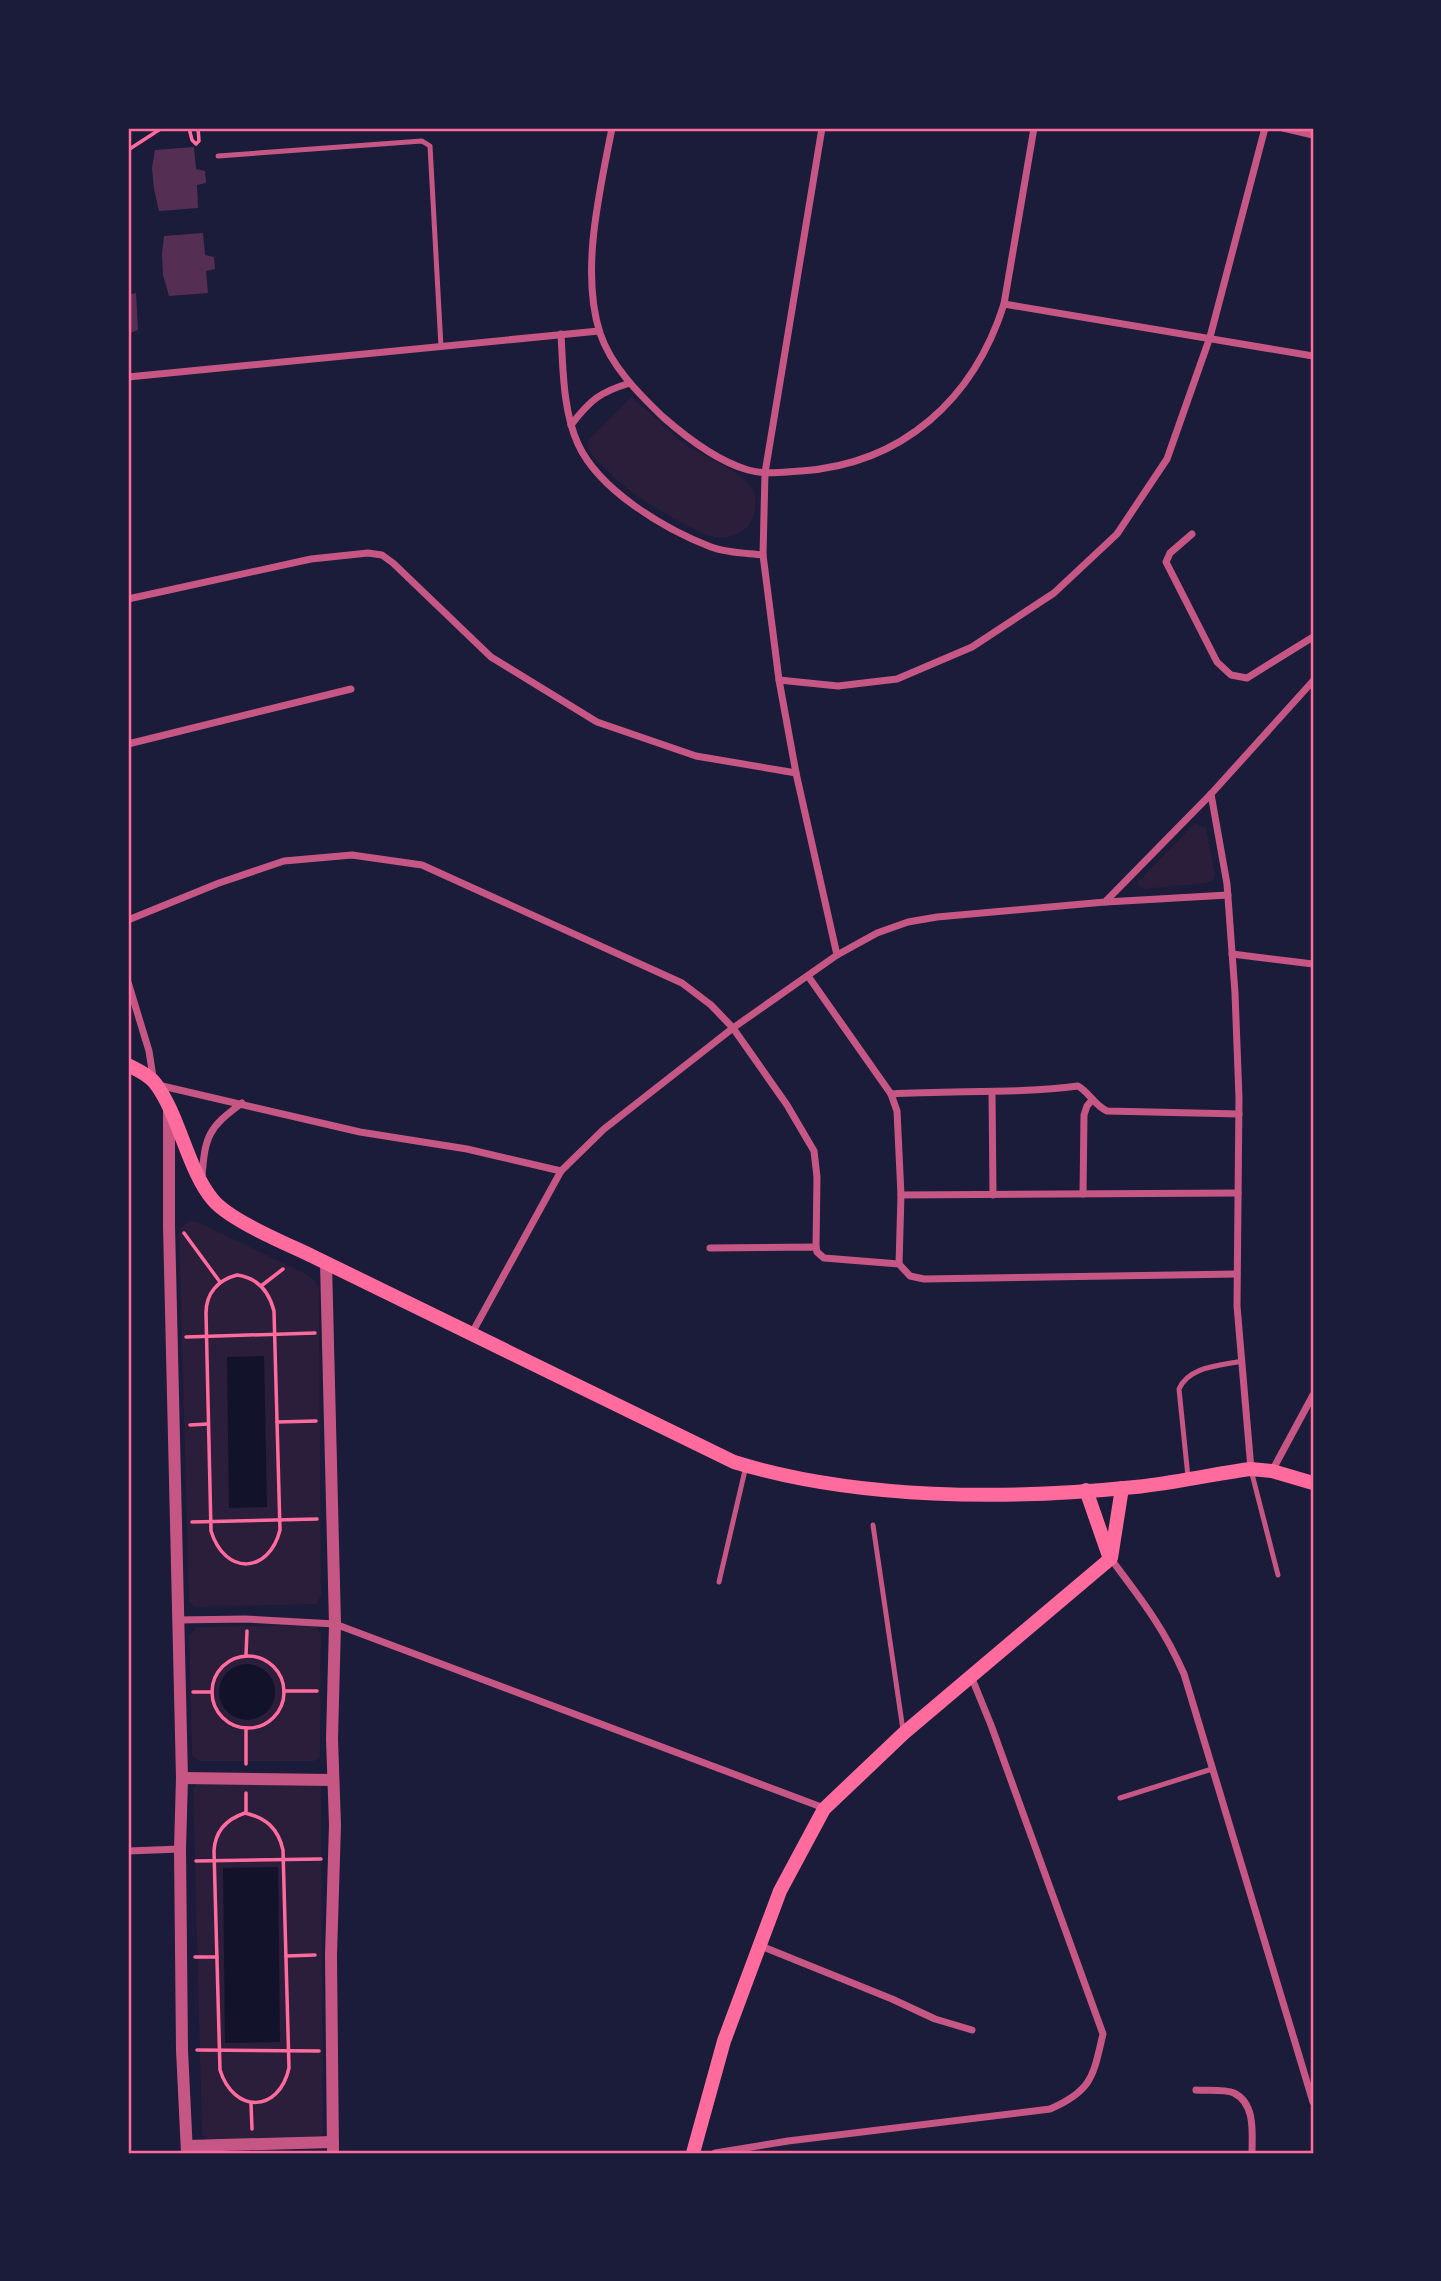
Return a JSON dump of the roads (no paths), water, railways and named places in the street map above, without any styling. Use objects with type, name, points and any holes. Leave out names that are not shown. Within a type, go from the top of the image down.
[{"type":"main road","points":[[128,1065],[155,1083],[201,1181],[212,1199],[220,1206],[247,1223],[326,1263],[734,1462],[827,1485],[1013,1495],[1122,1488],[1251,1469],[1272,1471],[1313,1483]]},
{"type":"main road","points":[[693,2153],[724,2041],[780,1891],[824,1809],[904,1733],[1110,1559],[1122,1488]]},
{"type":"main road","points":[[1086,1490],[1110,1559]]},
{"type":"street","points":[[612,128],[600,184],[594,233],[593,299],[605,347],[630,383],[688,437],[737,466],[765,473],[830,467],[891,449],[944,408],[968,382],[996,328],[1004,304],[1034,128]]},
{"type":"street","points":[[822,128],[765,473],[763,555],[779,680],[796,773],[837,955]]},
{"type":"street","points":[[779,680],[838,686],[897,679],[972,647],[1054,593],[1117,534],[1167,459],[1209,337],[1265,128]]},
{"type":"street","points":[[1283,128],[1313,135]]},
{"type":"street","points":[[1004,304],[1313,356]]},
{"type":"street","points":[[128,377],[599,331]]},
{"type":"street","points":[[561,334],[563,374],[571,425],[579,446],[599,474],[629,502],[671,528],[712,548],[763,555]]},
{"type":"street","points":[[571,425],[596,397],[608,389],[630,383]]},
{"type":"street","points":[[1192,534],[1170,553],[1166,562],[1217,662],[1231,675],[1247,678],[1313,636]]},
{"type":"street","points":[[128,599],[312,559],[368,553],[382,555],[491,657],[597,722],[696,756],[796,773]]},
{"type":"street","points":[[1105,902],[1211,793],[1313,681]]},
{"type":"street","points":[[128,744],[351,690]]},
{"type":"street","points":[[1211,793],[1228,895],[1232,954],[1239,1114],[1237,1273],[1251,1469]]},
{"type":"street","points":[[128,920],[219,883],[284,861],[352,855],[422,865],[682,983],[711,1005],[733,1028],[787,1105],[814,1151],[817,1177],[816,1247],[820,1256],[828,1259],[899,1264],[910,1276],[924,1279],[1237,1273]]},
{"type":"street","points":[[472,1333],[561,1171],[604,1129],[733,1028],[837,955],[877,933],[908,922],[937,917],[1105,902],[1228,895]]},
{"type":"street","points":[[1232,954],[1313,964]]},
{"type":"street","points":[[808,976],[891,1094],[897,1111],[901,1195],[899,1264]]},
{"type":"street","points":[[128,982],[149,1051],[155,1083],[360,1132],[467,1149],[561,1171]]},
{"type":"street","points":[[891,1094],[992,1092],[1078,1086],[1098,1107],[1107,1111],[1239,1114]]},
{"type":"street","points":[[992,1092],[993,1195]]},
{"type":"street","points":[[1083,1194],[1084,1115],[1092,1100]]},
{"type":"street","points":[[201,1181],[206,1143],[212,1130],[219,1120],[242,1102]]},
{"type":"street","points":[[169,1110],[169,1227],[182,1778],[182,2050],[187,2150],[333,2148],[331,1955],[335,1825],[335,1623],[326,1263]]},
{"type":"street","points":[[901,1195],[1238,1193]]},
{"type":"street","points":[[710,1248],[816,1247]]},
{"type":"street","points":[[1272,1471],[1313,1395]]},
{"type":"street","points":[[1110,1559],[1154,1616],[1184,1674],[1313,2102]]},
{"type":"street","points":[[179,1620],[247,1619],[335,1623],[824,1809]]},
{"type":"street","points":[[715,2153],[788,2141],[1050,2109],[1069,2101],[1084,2088],[1093,2075],[1103,2034],[971,1676]]},
{"type":"street","points":[[182,1778],[333,1780]]},
{"type":"street","points":[[128,1851],[181,1855]]},
{"type":"street","points":[[761,1946],[935,2019],[972,2031]]},
{"type":"street","points":[[1196,2090],[1233,2092],[1244,2101],[1253,2123],[1252,2153]]},
{"type":"lane","points":[[218,156],[427,142],[430,146],[440,347]]},
{"type":"lane","points":[[1189,1478],[1179,1388],[1183,1380],[1196,1371],[1242,1361]]},
{"type":"lane","points":[[719,1582],[746,1466]]},
{"type":"lane","points":[[1251,1469],[1278,1575]]},
{"type":"lane","points":[[873,1525],[904,1733]]},
{"type":"lane","points":[[1120,1798],[1212,1769]]}]
